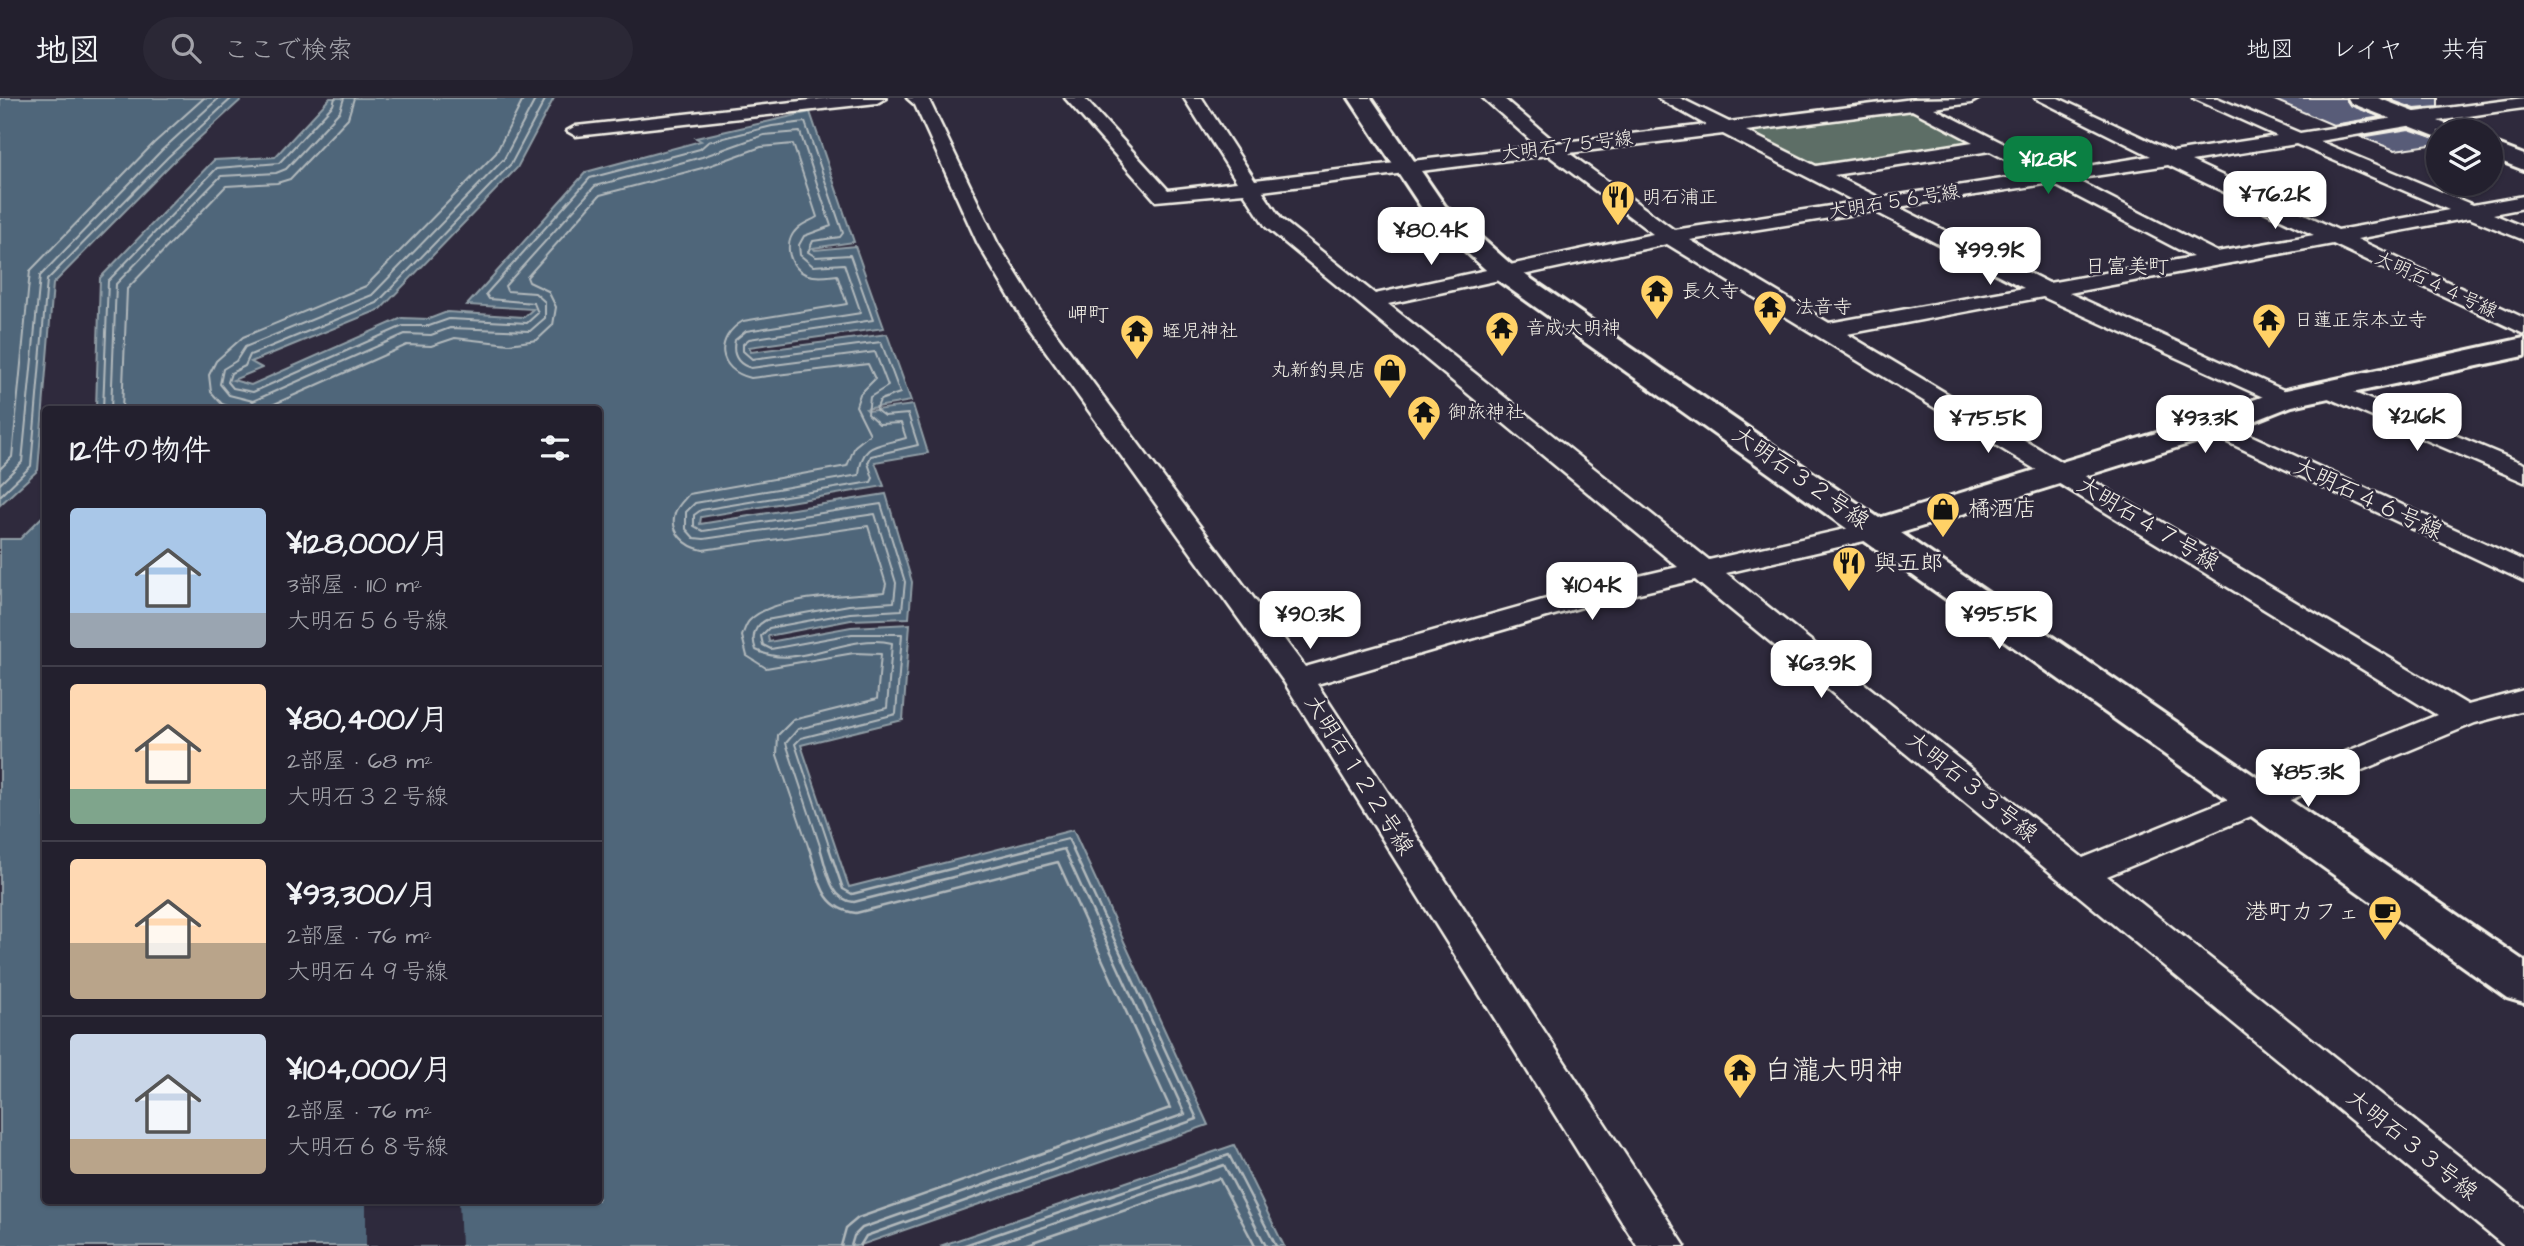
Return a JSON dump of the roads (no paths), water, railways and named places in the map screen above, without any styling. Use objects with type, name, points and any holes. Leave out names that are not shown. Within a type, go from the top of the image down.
[{"type":"street","points":[[576,131],[877,98]]},
{"type":"street","name":"大明石１２２号線","points":[[916,98],[922,102],[988,244],[1033,318],[1298,679],[1661,1246]]},
{"type":"street","name":"大明石７５号線","points":[[1074,98],[1163,197],[1721,128],[1908,101],[1971,98]]},
{"type":"street","name":"大明石３３号線","points":[[1193,98],[1273,223],[1367,302],[2524,1235]]},
{"type":"street","name":"大明石３２号線","points":[[1360,98],[1436,211],[1505,273],[2524,985]]},
{"type":"street","name":"大明石４７号線","points":[[1492,98],[1554,147],[1558,154],[1671,237],[2463,716]]},
{"type":"street","points":[[1667,98],[1721,128],[2045,290],[2283,399]]},
{"type":"street","name":"大明石４４号線","points":[[2044,98],[2524,327]]},
{"type":"street","points":[[2202,98],[2524,234]]},
{"type":"street","points":[[2359,98],[2426,125]]},
{"type":"street","points":[[1908,101],[2213,259]]},
{"type":"street","name":"大明石５６号線","points":[[1367,302],[1671,237],[2391,124],[2408,118],[2520,106]]},
{"type":"street","points":[[1811,173],[1992,145]]},
{"type":"street","points":[[2503,154],[2524,163]]},
{"type":"street","points":[[1826,331],[2524,202]]},
{"type":"street","points":[[1298,679],[1572,601],[1876,530],[2213,426],[2283,399],[2524,347]]},
{"type":"street","points":[[2328,389],[2524,474]]},
{"type":"street","name":"大明石４６号線","points":[[2213,426],[2524,572]]},
{"type":"street","points":[[2078,874],[2463,716],[2524,700]]},
{"type":"water","points":[[0,98],[243,98],[173,162],[53,284],[38,470],[0,505]]},
{"type":"water","points":[[330,98],[554,98],[517,168],[381,309],[251,362],[262,368],[233,380],[251,385],[402,318],[429,319],[447,312],[524,317],[533,309],[467,305],[586,172],[701,141],[696,138],[810,112],[854,242],[813,248],[855,246],[884,328],[749,347],[751,352],[887,334],[911,401],[866,409],[868,411],[913,405],[928,453],[875,462],[884,486],[701,517],[700,524],[886,494],[912,582],[909,618],[851,620],[768,636],[769,642],[851,627],[910,624],[903,720],[801,745],[849,887],[1073,830],[1208,1125],[858,1246],[0,1246],[0,539],[20,539],[42,517],[42,1204],[602,1204],[602,406],[96,406],[100,278],[214,160],[275,157]]},
{"type":"water","points":[[1234,1145],[1284,1246],[940,1246]]},
{"type":"place","name":"明石浦正","points":[[1618,227]]},
{"type":"place","name":"長久寺","points":[[1657,321]]},
{"type":"place","name":"法音寺","points":[[1770,337]]},
{"type":"place","name":"日蓮正宗本立寺","points":[[2269,350]]},
{"type":"place","name":"音成大明神","points":[[1502,358]]},
{"type":"place","name":"蛭児神社","points":[[1137,361]]},
{"type":"place","name":"丸新釣具店","points":[[1390,400]]},
{"type":"place","name":"御旅神社","points":[[1424,442]]},
{"type":"place","name":"橘酒店","points":[[1943,539]]},
{"type":"place","name":"與五郎","points":[[1849,593]]},
{"type":"place","name":"港町カフェ","points":[[2385,942]]},
{"type":"place","name":"白瀧大明神","points":[[1740,1100]]},
{"type":"district","name":"日富美町","points":[[2127,266]]},
{"type":"district","name":"岬町","points":[[1088,314]]}]
